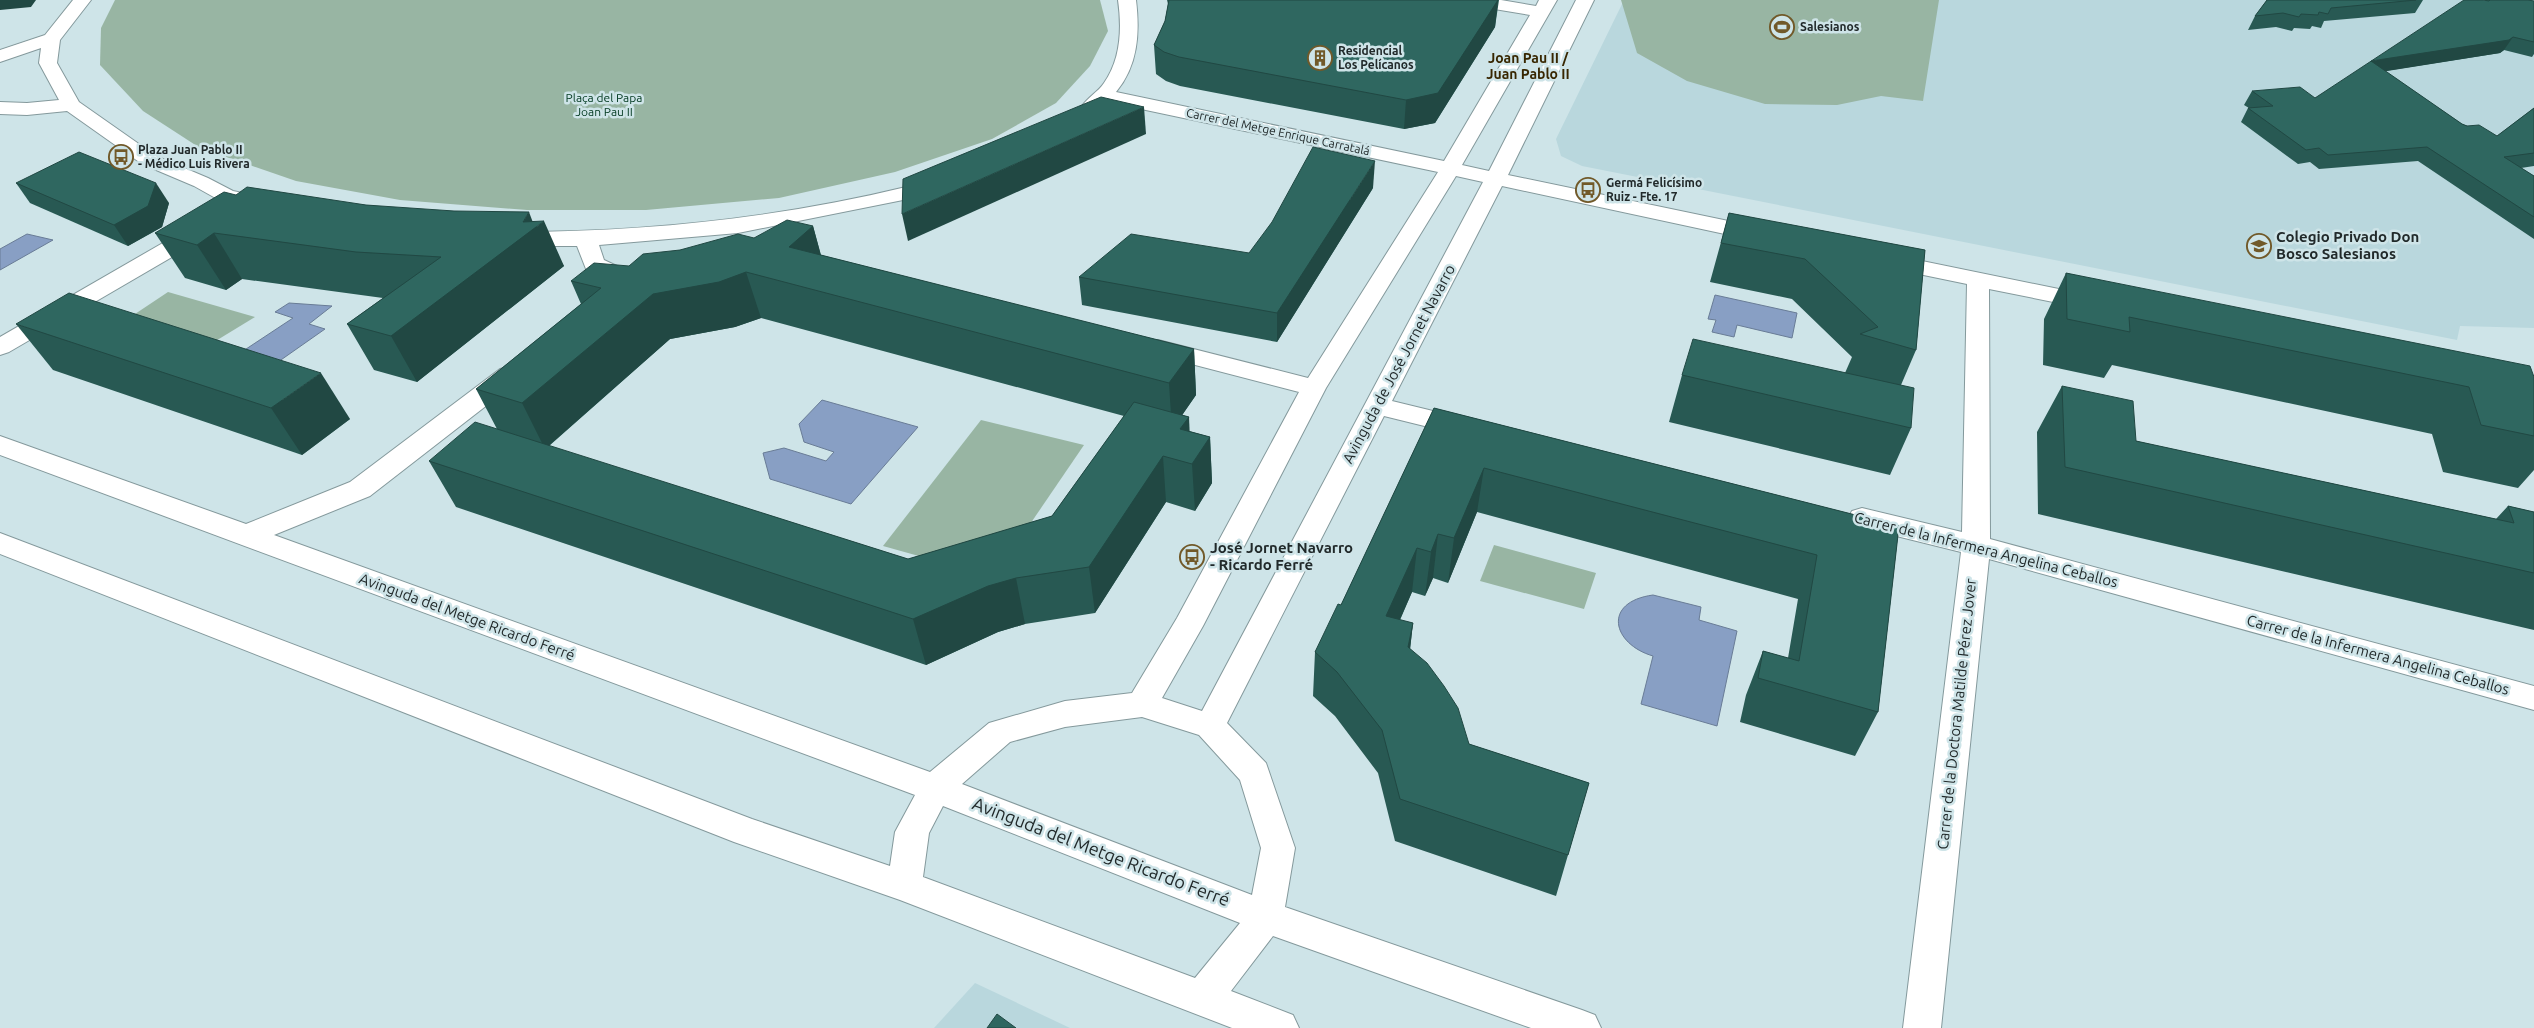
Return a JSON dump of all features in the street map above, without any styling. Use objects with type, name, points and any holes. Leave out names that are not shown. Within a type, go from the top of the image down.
[{"type":"street","points":[[82,0],[51,39],[48,64],[71,105],[149,160],[201,182],[221,214]]},
{"type":"street","points":[[1075,117],[1106,96],[1128,55],[1130,17],[1126,0]]},
{"type":"street","points":[[1142,704],[1188,626],[1314,388],[1450,169],[1544,6],[1470,0]]},
{"type":"street","name":"Avinguda de José Jornet Navarro","points":[[1210,726],[1495,180],[1585,0]]},
{"type":"street","points":[[1,54],[51,39]]},
{"type":"street","name":"Carrer del Metge Enrique Carratalá","points":[[1106,96],[1495,180],[1786,240]]},
{"type":"street","points":[[0,108],[27,109],[71,105]]},
{"type":"street","points":[[491,236],[518,239],[586,239],[698,230],[807,215],[913,192],[958,174]]},
{"type":"street","points":[[0,348],[176,246],[221,214],[278,209]]},
{"type":"street","points":[[778,242],[807,215]]},
{"type":"street","points":[[586,239],[594,264],[641,281],[608,299]]},
{"type":"street","points":[[1863,256],[2115,308]]},
{"type":"street","name":"Carrer de la Doctora Matilde Pérez Jover","points":[[1922,1028],[1976,545],[1978,280]]},
{"type":"street","points":[[1132,341],[1314,388]]},
{"type":"street","points":[[244,536],[360,489],[530,358]]},
{"type":"street","points":[[1376,406],[1494,434]]},
{"type":"street","name":"Avinguda del Metge Ricardo Ferré","points":[[0,445],[935,788],[1266,917],[1582,1028]]},
{"type":"street","name":"Carrer de la Infermera Angelina Ceballos","points":[[1841,514],[1976,545],[2534,698]]},
{"type":"street","points":[[0,543],[746,832],[904,886],[1280,1028]]},
{"type":"street","points":[[904,886],[912,832],[935,788],[1000,732],[1065,714],[1142,704],[1210,726],[1254,774],[1278,848],[1266,917],[1202,999]]},
{"type":"shaded area","name":"Colegio Privado Don Bosco Salesianos","points":[[1624,0],[2534,0],[2534,328],[2460,326],[2457,340],[1582,166],[1561,156],[1556,139]]},
{"type":"shaded area","points":[[975,983],[1070,1028],[934,1028]]},
{"type":"green space","name":"Plaça del Papa Joan Pau II","points":[[115,0],[1100,0],[1108,31],[1090,66],[1056,103],[992,139],[895,172],[779,198],[646,210],[527,210],[400,200],[296,181],[200,148],[143,111],[100,65],[101,28]]},
{"type":"green space","name":"Salesianos","points":[[1621,0],[1939,0],[1923,101],[1881,96],[1837,105],[1765,104],[1687,81],[1637,53]]},
{"type":"green space","points":[[168,292],[255,317],[191,356],[114,328]]},
{"type":"green space","points":[[981,420],[1084,445],[994,577],[883,546]]},
{"type":"green space","points":[[1494,545],[1596,573],[1584,609],[1480,581]]},
{"type":"water","points":[[27,234],[53,240],[0,270],[0,249]]},
{"type":"water","points":[[1715,295],[1797,313],[1792,338],[1737,325],[1734,337],[1712,332],[1716,320],[1708,319]]},
{"type":"water","points":[[289,303],[332,306],[309,324],[325,329],[268,369],[234,357],[293,318],[275,312]]},
{"type":"water","points":[[822,400],[918,427],[851,504],[770,479],[763,453],[784,448],[826,461],[834,452],[804,442],[799,424]]},
{"type":"water","points":[[1653,595],[1701,607],[1699,620],[1737,631],[1717,726],[1641,704],[1653,656],[1639,650],[1629,642],[1618,624],[1620,614],[1626,606],[1637,599]]},
{"type":"building","name":"Residencial Los Pelícanos","points":[[1169,0],[1498,0],[1438,93],[1406,100],[1179,57],[1164,52],[1154,45],[1165,21]]},
{"type":"building","points":[[2267,0],[2416,0],[2331,8],[2328,14],[2319,12],[2318,15],[2301,14],[2299,17],[2283,13],[2255,16]]},
{"type":"building","points":[[2464,0],[2534,1],[2534,42],[2513,37],[2509,40],[2371,61]]},
{"type":"building","points":[[2371,61],[2462,124],[2467,126],[2479,125],[2497,136],[2534,108],[2534,153],[2504,157],[2534,176],[2534,217],[2427,147],[2328,155],[2319,148],[2306,150],[2248,108],[2273,106],[2252,91],[2300,87],[2315,98]]},
{"type":"building","points":[[1101,97],[1144,107],[902,214],[903,179]]},
{"type":"building","points":[[1313,147],[1375,161],[1277,313],[1079,277],[1131,234],[1249,253],[1272,222]]},
{"type":"building","points":[[79,152],[156,183],[148,206],[114,225],[16,183]]},
{"type":"building","points":[[247,187],[366,205],[454,211],[529,212],[523,222],[544,221],[391,336],[347,324],[441,257],[356,252],[214,233],[197,245],[155,233],[224,192],[236,195]]},
{"type":"building","points":[[1729,213],[1925,250],[1916,350],[1860,334],[1878,327],[1805,259],[1721,243]]},
{"type":"building","points":[[787,220],[813,226],[789,247],[1194,349],[1169,383],[746,272],[719,282],[653,294],[522,403],[476,389],[601,288],[571,281],[594,263],[629,266],[643,254],[680,250],[738,234],[754,238]]},
{"type":"building","points":[[2066,273],[2530,366],[2534,377],[2534,436],[2481,425],[2469,387],[2129,317],[2130,332],[2067,319]]},
{"type":"building","points":[[69,293],[321,373],[271,408],[16,324]]},
{"type":"building","points":[[1693,339],[1914,388],[1911,428],[1682,375]]},
{"type":"building","points":[[2062,386],[2133,401],[2136,441],[2514,523],[2508,506],[2534,512],[2534,573],[2065,467]]},
{"type":"building","points":[[1134,402],[1189,417],[1180,429],[1210,437],[1192,464],[1163,456],[1089,567],[1016,578],[988,586],[913,619],[429,461],[475,422],[908,559],[1052,516]]},
{"type":"building","points":[[1434,408],[1899,526],[1878,712],[1758,678],[1763,651],[1799,661],[1817,555],[1484,468],[1454,538],[1438,534],[1431,552],[1417,548],[1386,616],[1413,623],[1408,647],[1427,663],[1458,708],[1469,744],[1589,783],[1568,855],[1400,799],[1382,730],[1337,672],[1315,652],[1338,604],[1341,605]]},
{"type":"building","points":[[997,1014],[1016,1028],[987,1028]]},
{"type":"place","name":"Salesianos","points":[[1782,27]]},
{"type":"place","name":"Residencial Los Pelícanos","points":[[1320,58]]},
{"type":"place","name":"Plaza Juan Pablo II - Médico Luis Rivera","points":[[121,157]]},
{"type":"place","name":"Germá Felicísimo Ruiz - Fte. 17","points":[[1588,190]]},
{"type":"place","name":"Colegio Privado Don Bosco Salesianos","points":[[2259,246]]},
{"type":"place","name":"José Jornet Navarro - Ricardo Ferré","points":[[1192,557]]},
{"type":"district","name":"Joan Pau II / Juan Pablo II","points":[[1528,66]]}]
